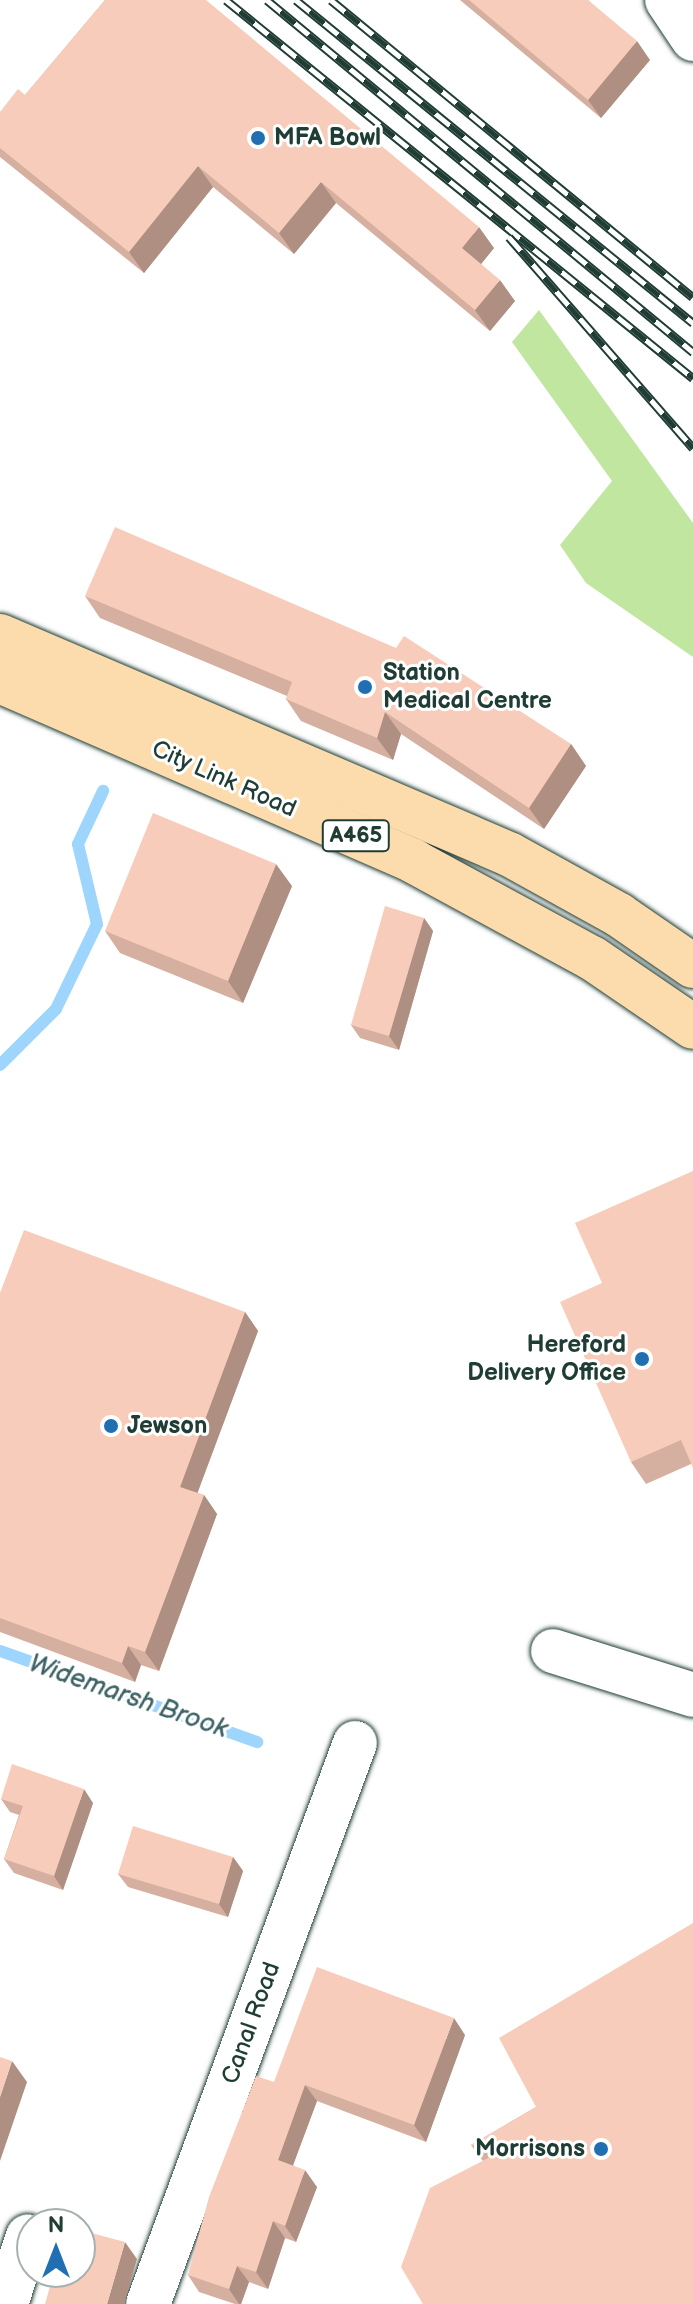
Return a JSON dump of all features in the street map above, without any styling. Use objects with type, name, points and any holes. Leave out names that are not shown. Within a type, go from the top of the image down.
[{"type":"highway","name":"City Link Road","points":[[0,636],[509,854],[619,915],[693,966]]},
{"type":"highway","name":"City Link Road","points":[[0,681],[413,861],[592,958],[693,1027]]},
{"type":"street","points":[[553,1651],[693,1695]]},
{"type":"street","name":"Canal Road","points":[[148,2304],[355,1743]]},
{"type":"street","points":[[6,2304],[16,2273]]},
{"type":"green space","points":[[539,310],[693,523],[693,657],[586,583],[560,545],[612,481],[512,342]]},
{"type":"building","name":"MFA Bowl","points":[[105,0],[206,0],[479,227],[462,248],[500,280],[475,310],[321,182],[279,233],[198,166],[129,252],[0,148],[0,112],[18,89],[25,95]]},
{"type":"building","points":[[469,0],[588,0],[637,41],[588,100]]},
{"type":"building","name":"Station Medical Centre","points":[[115,527],[396,648],[404,636],[571,744],[529,808],[385,712],[377,738],[286,699],[292,682],[85,596]]},
{"type":"building","points":[[153,813],[276,864],[228,981],[105,931]]},
{"type":"building","points":[[385,906],[424,918],[389,1036],[351,1025]]},
{"type":"building","name":"Hereford Delivery Office","points":[[693,1171],[693,1468],[681,1440],[631,1462],[560,1302],[602,1283],[575,1223]]},
{"type":"building","name":"Jewson","points":[[24,1230],[245,1312],[180,1487],[204,1495],[145,1652],[128,1646],[122,1663],[0,1618],[0,1293]]},
{"type":"building","points":[[12,1764],[84,1789],[54,1876],[4,1859],[23,1806],[1,1799]]},
{"type":"building","points":[[133,1826],[233,1857],[219,1904],[118,1874]]},
{"type":"building","name":"Morrisons","points":[[693,1923],[693,2304],[423,2304],[401,2267],[430,2188],[496,2154],[471,2145],[536,2107],[499,2038]]},
{"type":"building","points":[[317,1967],[454,2018],[414,2125],[305,2085],[278,2160],[305,2170],[285,2226],[273,2221],[256,2272],[237,2266],[229,2289],[188,2275],[209,2197],[256,2076],[274,2082]]},
{"type":"building","points":[[0,2057],[12,2061],[0,2097]]},
{"type":"building","points":[[96,2234],[125,2242],[107,2304],[45,2304],[50,2288],[96,2288]]},
{"type":"waterway","name":"Widemarsh Brook","points":[[0,1065],[56,1009],[97,924],[78,844],[103,791]]},
{"type":"waterway","name":"Widemarsh Brook","points":[[0,1651],[257,1742]]},
{"type":"railway","points":[[226,0],[693,378]]},
{"type":"railway","points":[[267,0],[693,352]]},
{"type":"railway","points":[[296,0],[693,323]]},
{"type":"railway","points":[[331,0],[693,297]]},
{"type":"railway","points":[[509,237],[693,448]]},
{"type":"place","name":"MFA Bowl","points":[[258,138]]},
{"type":"place","name":"Station Medical Centre","points":[[365,687]]},
{"type":"place","name":"Hereford Delivery Office","points":[[642,1359]]},
{"type":"place","name":"Jewson","points":[[111,1426]]},
{"type":"place","name":"Morrisons","points":[[601,2149]]}]
